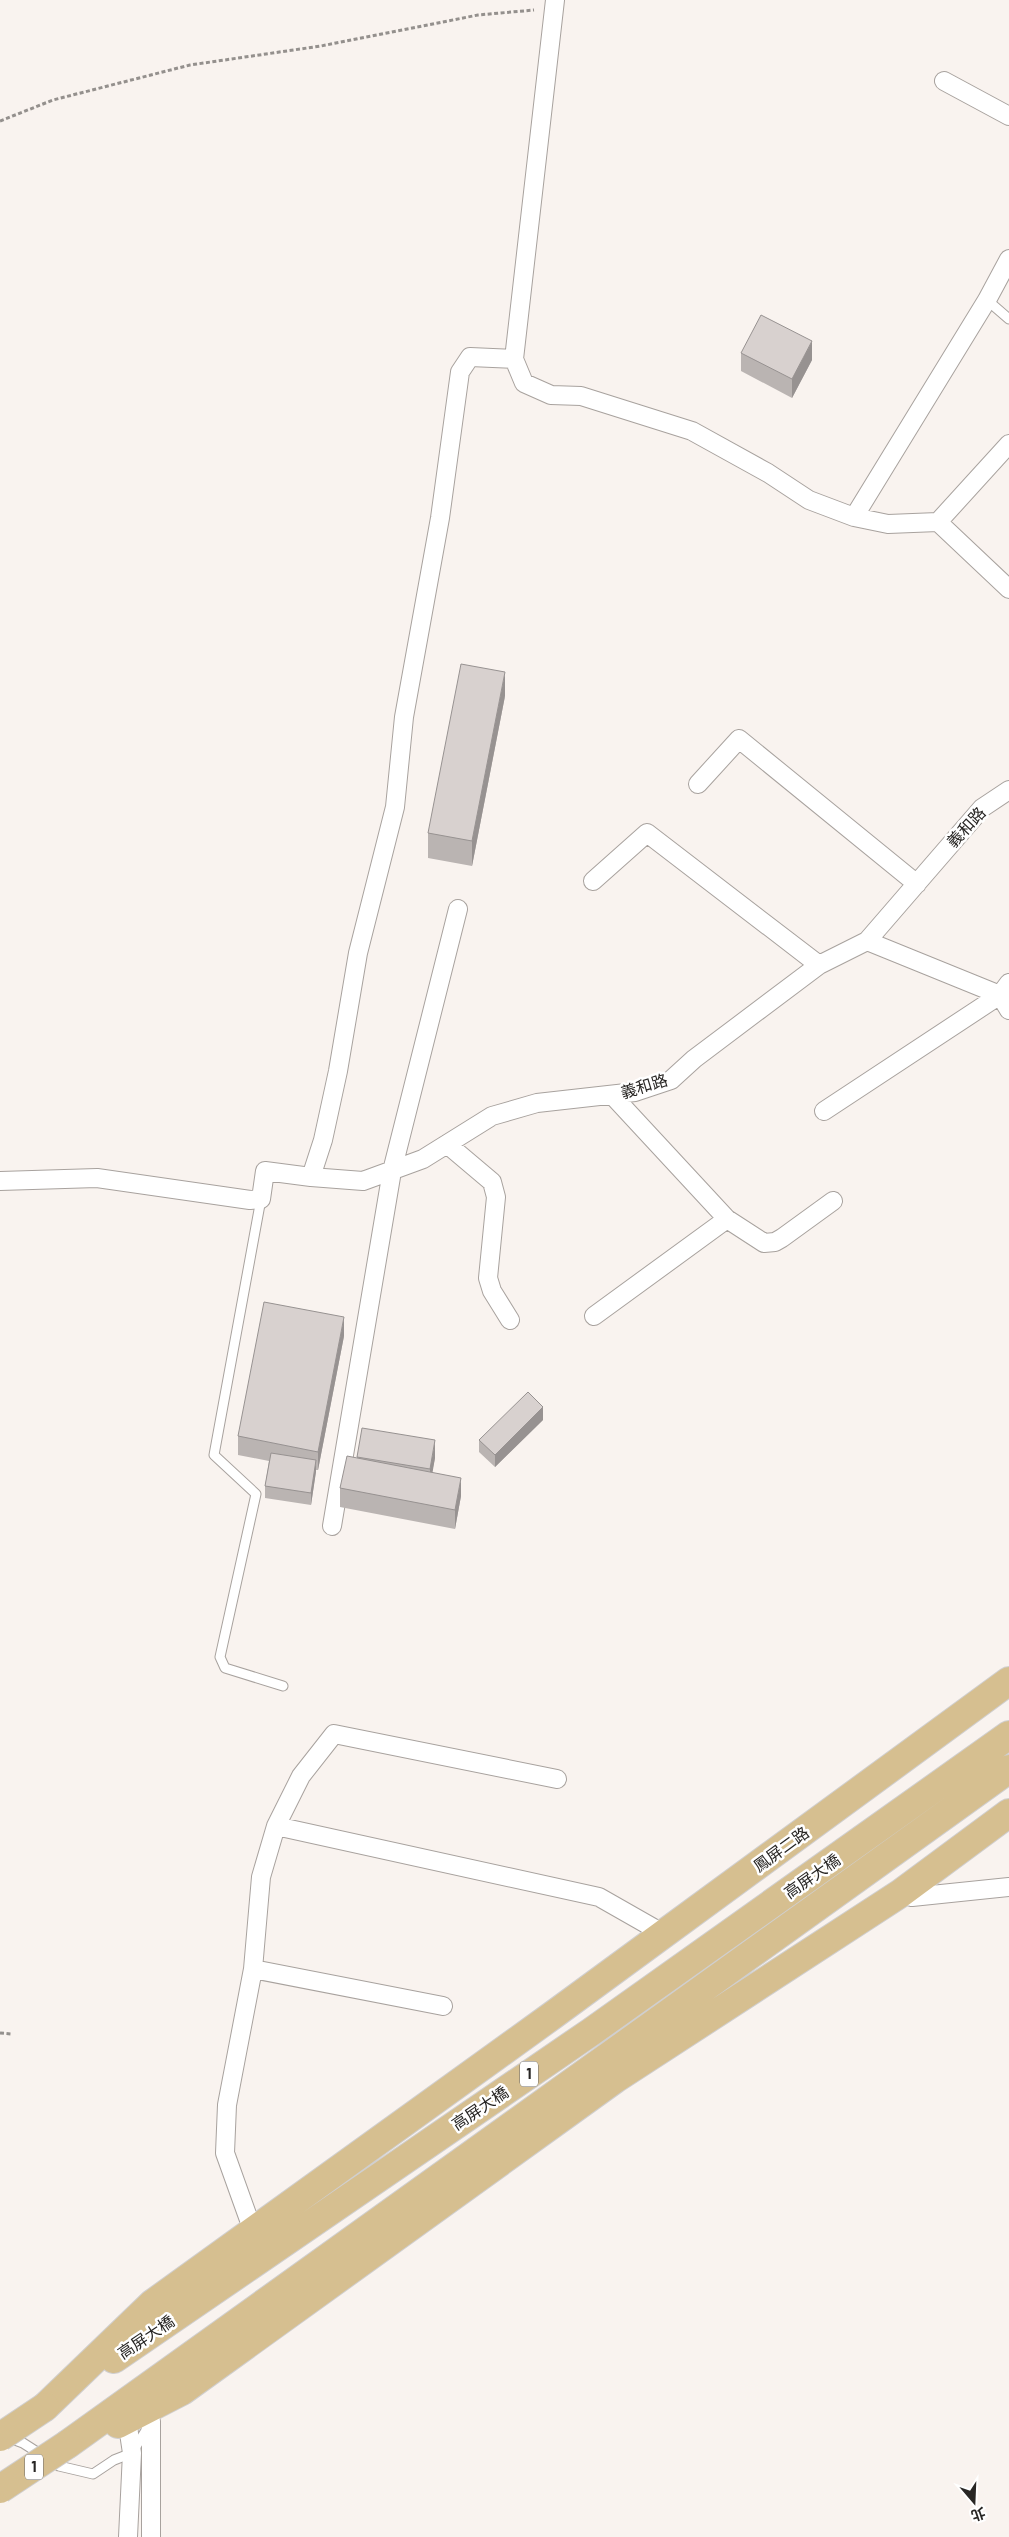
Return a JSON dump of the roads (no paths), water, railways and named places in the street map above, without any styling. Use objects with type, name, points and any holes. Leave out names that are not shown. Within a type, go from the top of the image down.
[{"type":"main road","name":"鳳屏二路","points":[[553,2015],[1009,1681]]},
{"type":"main road","name":"高屏大橋","points":[[0,2436],[599,2027],[1009,1736]]},
{"type":"main road","name":"高屏大橋","points":[[0,2489],[68,2444],[1009,1769]]},
{"type":"main road","name":"1","points":[[901,1893],[1009,1813]]},
{"type":"main road","name":"高屏大橋","points":[[68,2444],[139,2421],[615,2079],[901,1893]]},
{"type":"main road","name":"高屏大橋","points":[[45,2407],[152,2304],[553,2015]]},
{"type":"street","points":[[554,4],[514,359],[524,383],[551,395],[581,396],[692,431],[768,473],[809,500],[854,517],[888,524],[938,522],[1009,444]]},
{"type":"street","points":[[944,81],[1009,116]]},
{"type":"street","points":[[854,517],[987,300],[1009,259]]},
{"type":"street","points":[[311,1177],[323,1140],[335,1086],[349,1019],[358,953],[395,807],[404,717],[440,518],[460,372],[470,357],[514,359]]},
{"type":"street","points":[[938,522],[1009,589]]},
{"type":"street","points":[[698,784],[738,739],[917,884]]},
{"type":"street","name":"義和路","points":[[261,1199],[265,1171],[363,1181],[423,1159],[492,1116],[537,1103],[613,1096],[635,1092],[671,1080],[694,1059],[819,966],[867,941],[982,808],[1009,790]]},
{"type":"street","points":[[593,881],[647,833],[819,966]]},
{"type":"street","points":[[332,1526],[392,1171],[458,909]]},
{"type":"street","points":[[867,941],[1006,996]]},
{"type":"street","points":[[824,1111],[1006,996]]},
{"type":"street","points":[[613,1096],[727,1219],[764,1243],[775,1242],[833,1201]]},
{"type":"street","points":[[447,1144],[492,1182],[496,1197],[488,1278],[492,1291],[510,1320]]},
{"type":"street","points":[[0,1181],[97,1178],[250,1200],[261,1199]]},
{"type":"street","points":[[594,1316],[727,1219]]},
{"type":"street","points":[[253,2231],[224,2153],[227,2105],[253,1969],[261,1877],[276,1826],[301,1776],[334,1734],[557,1779]]},
{"type":"street","points":[[276,1826],[600,1897],[664,1934]]},
{"type":"street","points":[[901,1893],[912,1897],[1009,1887]]},
{"type":"street","points":[[253,1969],[443,2006]]},
{"type":"street","points":[[128,2537],[132,2453],[139,2421]]},
{"type":"street","points":[[139,2421],[151,2537]]},
{"type":"lane","points":[[987,300],[1009,320]]},
{"type":"lane","points":[[261,1199],[214,1455],[256,1494],[220,1657],[225,1668],[284,1686]]},
{"type":"lane","points":[[0,2436],[23,2443],[59,2466],[93,2474],[114,2460],[132,2453],[139,2421]]}]
